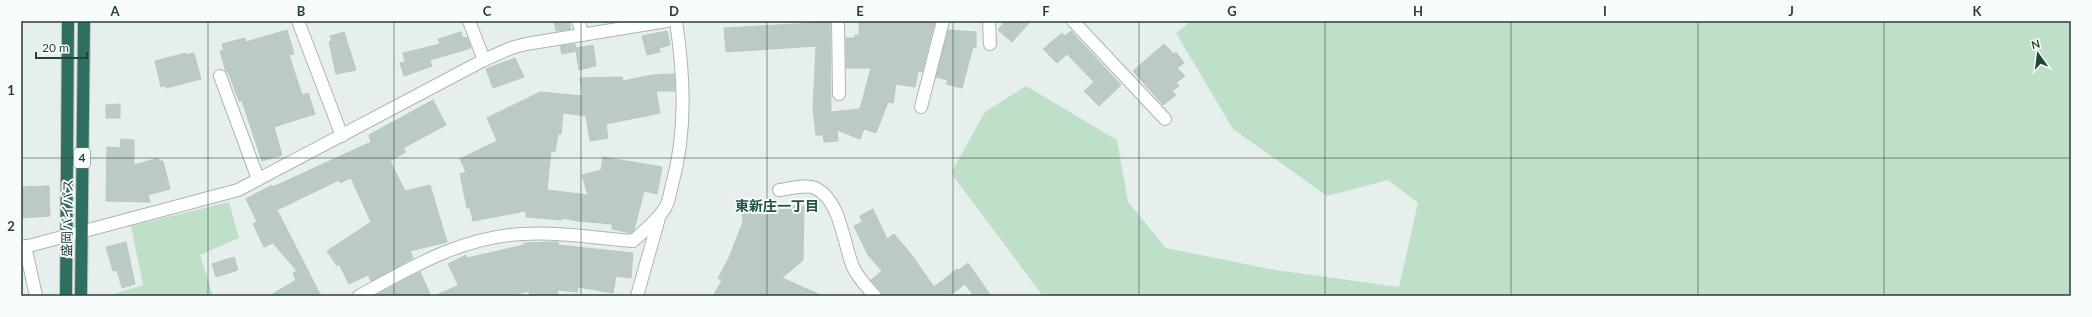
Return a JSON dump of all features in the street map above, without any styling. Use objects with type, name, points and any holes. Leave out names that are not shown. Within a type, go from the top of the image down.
[{"type":"highway","name":"盛岡バイパス","points":[[66,296],[68,235],[68,21]]},
{"type":"highway","name":"盛岡バイパス","points":[[81,296],[80,231],[84,21]]},
{"type":"street","points":[[298,21],[342,136]]},
{"type":"street","points":[[469,21],[484,60]]},
{"type":"street","points":[[578,21],[583,35]]},
{"type":"street","points":[[36,296],[23,247],[238,190],[484,60],[511,48],[526,44],[667,21]]},
{"type":"street","points":[[359,296],[431,258],[470,243],[522,234],[549,234],[633,241],[660,215],[666,206],[680,154],[683,65],[676,21]]},
{"type":"street","points":[[838,21],[839,94]]},
{"type":"street","points":[[921,107],[943,21]]},
{"type":"street","points":[[989,21],[990,44]]},
{"type":"street","points":[[1073,21],[1165,119]]},
{"type":"street","points":[[220,76],[258,179]]},
{"type":"street","points":[[778,190],[814,187],[828,196],[846,239],[852,266],[858,276],[875,296]]},
{"type":"street","points":[[636,296],[660,215]]},
{"type":"green space","points":[[1191,21],[2071,21],[2071,296],[1043,296],[951,173],[985,112],[1026,86],[1117,140],[1128,202],[1166,248],[1275,270],[1399,287],[1418,203],[1388,180],[1327,196],[1233,129],[1176,33]]},
{"type":"green space","points":[[229,202],[239,238],[200,255],[213,296],[107,296],[143,285],[131,226]]},
{"type":"building","points":[[554,21],[569,21],[571,29],[556,31]]},
{"type":"building","points":[[813,21],[830,21],[831,112],[860,109],[871,68],[846,68],[846,38],[855,38],[855,35],[859,35],[859,21],[935,21],[922,72],[918,71],[915,87],[896,84],[893,103],[888,102],[876,133],[864,129],[860,139],[837,130],[838,141],[824,142],[823,135],[816,135],[813,107],[816,46],[726,52],[724,28],[813,23]]},
{"type":"building","points":[[1005,21],[1031,21],[1012,42],[998,30]]},
{"type":"building","points":[[287,30],[294,54],[289,55],[302,95],[308,93],[315,114],[274,127],[282,155],[262,161],[242,101],[239,101],[228,72],[226,72],[220,51],[224,50],[222,44],[245,38],[246,42]]},
{"type":"building","points":[[948,30],[976,32],[976,48],[973,47],[962,88],[946,84],[948,80],[936,77]]},
{"type":"building","points":[[667,31],[670,45],[659,48],[660,52],[647,55],[642,36]]},
{"type":"building","points":[[1071,31],[1121,85],[1099,106],[1084,91],[1094,82],[1067,54],[1057,63],[1043,49],[1062,33],[1065,36]]},
{"type":"building","points":[[344,32],[356,70],[336,74],[329,42],[332,41],[330,36]]},
{"type":"building","points":[[461,32],[463,38],[467,37],[471,48],[430,60],[432,66],[404,76],[400,63],[405,62],[403,53],[440,44],[438,39]]},
{"type":"building","points":[[575,44],[576,48],[593,45],[596,66],[579,70],[576,51],[562,54],[560,46]]},
{"type":"building","points":[[1164,44],[1174,54],[1176,52],[1184,63],[1177,68],[1185,76],[1176,83],[1179,86],[1172,91],[1176,95],[1163,105],[1133,71]]},
{"type":"building","points":[[186,53],[186,55],[194,53],[201,79],[166,88],[166,85],[161,87],[155,61]]},
{"type":"building","points":[[515,58],[524,77],[493,88],[486,69]]},
{"type":"building","points":[[674,74],[675,91],[656,91],[660,113],[606,124],[608,138],[590,141],[586,116],[563,113],[561,134],[558,134],[555,152],[551,151],[547,190],[588,195],[582,175],[601,170],[603,157],[662,167],[657,194],[644,191],[634,230],[631,233],[612,229],[612,224],[562,218],[562,220],[526,217],[526,211],[473,221],[470,208],[467,208],[460,174],[466,172],[460,159],[497,141],[487,118],[540,92],[583,96],[580,78],[622,77],[623,81],[652,75]]},
{"type":"building","points":[[433,100],[446,125],[403,148],[406,152],[390,161],[405,191],[430,185],[447,242],[410,251],[413,258],[371,281],[368,275],[349,284],[339,264],[337,266],[327,251],[371,222],[351,178],[340,183],[339,180],[277,210],[321,296],[269,296],[296,280],[293,273],[297,271],[273,243],[264,247],[253,224],[257,222],[246,199],[272,185],[273,187],[371,142],[369,135]]},
{"type":"building","points":[[120,104],[120,118],[106,118],[106,105]]},
{"type":"building","points":[[121,139],[134,140],[134,165],[158,158],[159,161],[163,161],[170,189],[148,195],[150,202],[106,201],[107,147],[120,148]]},
{"type":"building","points":[[49,186],[50,216],[21,218],[21,187]]},
{"type":"building","points":[[770,201],[771,206],[804,206],[803,260],[782,278],[823,296],[713,296],[722,281],[718,278],[728,260],[743,222],[741,206]]},
{"type":"building","points":[[873,209],[887,239],[894,234],[911,254],[934,287],[957,269],[959,270],[968,263],[991,296],[974,296],[965,284],[949,296],[882,296],[881,291],[871,280],[882,271],[868,255],[854,226],[862,222],[860,216]]},
{"type":"building","points":[[126,242],[135,284],[122,288],[117,270],[113,271],[106,247]]},
{"type":"building","points":[[558,242],[558,245],[633,253],[631,278],[616,276],[613,293],[578,287],[577,292],[557,290],[558,296],[530,296],[529,291],[509,296],[434,296],[457,286],[458,284],[448,264],[466,255],[467,258],[524,245],[524,243]]},
{"type":"building","points":[[234,257],[238,270],[216,277],[212,264]]},
{"type":"building","points":[[420,272],[431,296],[379,296],[378,294]]},
{"type":"district","name":"東新庄一丁目","points":[[777,206]]}]
